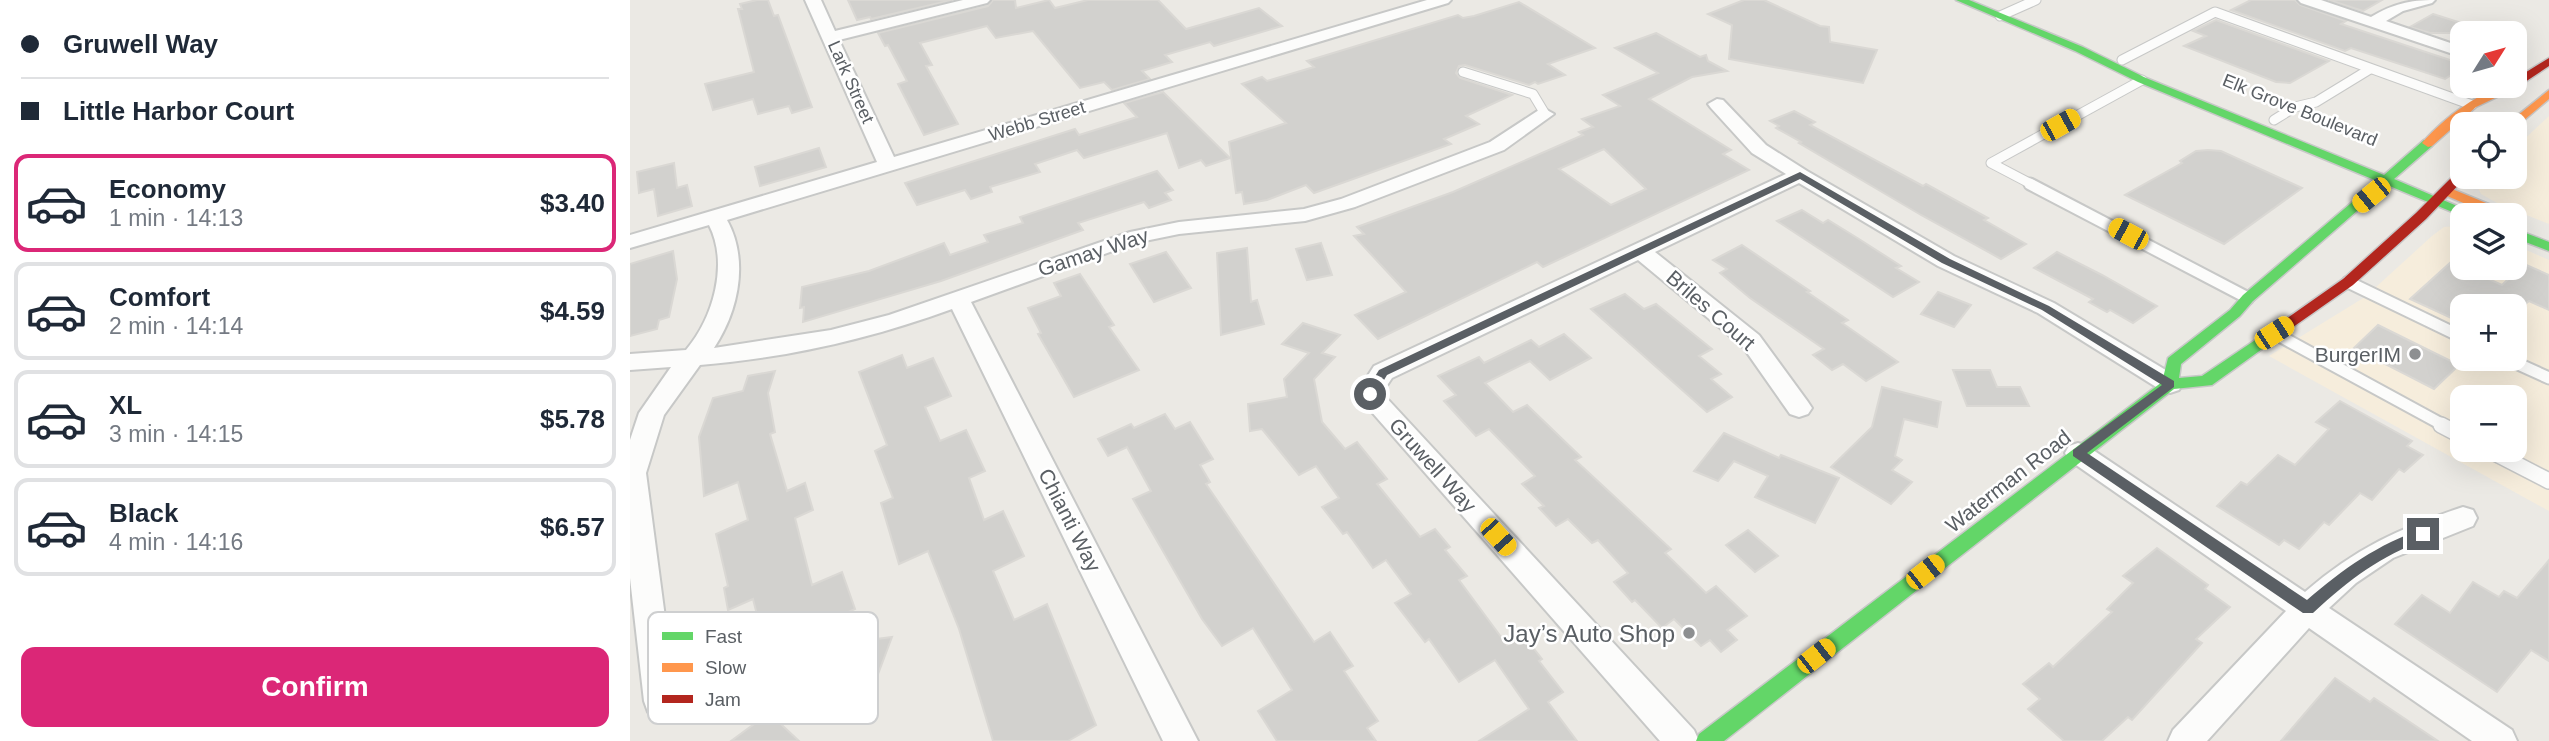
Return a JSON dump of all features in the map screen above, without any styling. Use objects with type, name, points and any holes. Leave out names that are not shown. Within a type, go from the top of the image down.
[{"type":"main road","name":"Elk Grove Boulevard","points":[[1961,0],[2079,49],[2142,80],[2392,175]]},
{"type":"main road","name":"Elk Grove Boulevard","points":[[2079,49],[2122,60],[2274,120],[2392,175],[2464,203]]},
{"type":"main road","name":"Waterman Road","points":[[2527,73],[2549,61]]},
{"type":"main road","points":[[2527,82],[2535,86],[2527,93]]},
{"type":"main road","points":[[2527,112],[2549,93]]},
{"type":"main road","name":"Waterman Road","points":[[1707,741],[2170,384],[2174,362],[2235,313],[2248,298],[2472,105],[2484,98]]},
{"type":"main road","points":[[2506,112],[2522,98]]},
{"type":"main road","points":[[2170,384],[2207,381],[2348,282],[2450,187]]},
{"type":"main road","name":"Elk Grove Boulevard","points":[[2441,196],[2452,203]]},
{"type":"main road","points":[[2527,225],[2549,234]]},
{"type":"main road","points":[[2527,238],[2549,247]]},
{"type":"street","name":"Lark Street","points":[[813,0],[888,165]]},
{"type":"street","points":[[831,37],[982,0]]},
{"type":"street","name":"Webb Street","points":[[630,242],[1443,0]]},
{"type":"street","points":[[2306,0],[2450,48]]},
{"type":"street","points":[[2373,22],[2398,8],[2427,0]]},
{"type":"street","points":[[1717,104],[1759,149],[1800,175],[1946,261],[2046,308],[2170,384]]},
{"type":"street","name":"Gamay Way","points":[[630,362],[766,350],[831,338],[895,321],[1130,238],[1179,228],[1282,219],[1326,210],[1497,146],[1512,138],[1531,120],[1545,114]]},
{"type":"street","name":"Gruwell Way","points":[[1682,741],[1370,394],[1383,372],[1642,252],[1800,175]]},
{"type":"street","points":[[649,612],[632,473],[652,413],[706,341],[720,310],[728,282],[729,257],[715,216]]},
{"type":"street","name":"Briles Court","points":[[1642,252],[1751,341],[1799,408]]},
{"type":"street","name":"Chianti Way","points":[[958,299],[1181,741]]},
{"type":"street","points":[[2078,453],[2500,741]]},
{"type":"street","points":[[2185,741],[2308,608],[2346,574],[2384,550],[2463,518]]},
{"type":"lane","points":[[2000,16],[2036,0]]},
{"type":"lane","points":[[2122,60],[2215,12],[2472,105]]},
{"type":"lane","points":[[2274,120],[2295,107],[2316,102],[2370,69]]},
{"type":"lane","points":[[1462,72],[1534,94],[1545,114]]},
{"type":"lane","points":[[2142,80],[1990,163],[2248,298]]},
{"type":"lane","points":[[2348,282],[2450,331]]},
{"type":"lane","points":[[2274,333],[2450,429]]},
{"type":"lane","points":[[2527,369],[2549,379]]},
{"type":"lane","points":[[2512,462],[2549,481]]},
{"type":"shaded area","points":[[2549,116],[2549,224],[2527,215],[2527,203],[2497,203],[2481,194],[2479,189],[2527,189],[2527,137]]},
{"type":"shaded area","points":[[2444,227],[2450,227],[2450,280],[2527,280],[2527,250],[2549,260],[2549,511],[2460,462],[2527,462],[2527,385],[2450,385],[2450,456],[2269,356],[2365,297]]},
{"type":"building","points":[[768,0],[774,16],[778,15],[812,107],[792,113],[789,106],[758,114],[753,99],[713,110],[705,84],[754,72],[738,9],[742,9],[740,4]]},
{"type":"building","points":[[848,0],[952,0],[857,20]]},
{"type":"building","points":[[993,0],[1015,0],[1016,8],[1049,0],[1055,8],[1088,0],[1158,0],[1186,29],[1259,8],[1282,26],[1214,46],[1210,42],[1165,55],[1172,62],[1142,71],[1150,79],[1112,90],[1104,82],[1080,88],[1033,31],[996,38],[987,26],[920,43],[932,65],[926,66],[958,124],[924,135],[898,84],[907,81],[888,45],[885,46],[878,33],[988,6]]},
{"type":"building","points":[[1744,0],[1764,0],[1820,26],[1829,27],[1830,42],[1877,50],[1863,83],[1729,59],[1732,25],[1708,14]]},
{"type":"building","points":[[2251,0],[2295,0],[2300,5],[2346,21],[2341,24],[2450,60],[2450,76],[2445,79],[2351,48],[2345,51],[2231,10]]},
{"type":"building","points":[[2329,0],[2382,0],[2363,11]]},
{"type":"building","points":[[1519,2],[1595,48],[1548,64],[1565,75],[1538,84],[1535,82],[1529,85],[1465,65],[1459,66],[1456,73],[1460,78],[1512,95],[1466,116],[1479,124],[1444,139],[1451,144],[1314,193],[1306,185],[1267,200],[1244,204],[1242,192],[1236,193],[1229,142],[1286,123],[1242,84],[1262,77],[1267,81],[1314,67],[1307,61],[1458,15],[1463,18],[1474,16]]},
{"type":"building","points":[[2433,14],[2455,21],[2450,21],[2450,33],[2430,33],[2410,27]]},
{"type":"building","points":[[2216,20],[2329,61],[2290,83],[2276,82],[2184,46],[2206,36],[2193,31]]},
{"type":"building","points":[[1656,33],[1700,57],[1706,55],[1708,61],[1727,71],[1692,77],[1649,99],[1731,150],[1723,154],[1749,170],[1543,267],[1537,262],[1378,339],[1355,315],[1406,292],[1354,236],[1364,234],[1357,227],[1453,192],[1583,135],[1579,132],[1593,127],[1582,119],[1620,106],[1603,95],[1658,73],[1615,48]],"holes":[[[1604,149],[1646,189],[1611,205],[1559,169]]]},
{"type":"building","points":[[1163,92],[1230,158],[1206,166],[1201,160],[1179,168],[1167,133],[1084,158],[1077,150],[1035,164],[1040,172],[990,187],[992,192],[971,199],[965,190],[917,205],[905,183],[1075,129],[1079,135],[1137,117],[1124,103]]},
{"type":"building","points":[[1794,111],[1815,122],[1810,125],[1988,218],[1984,220],[2026,244],[2001,259],[1921,215],[1799,143],[1801,142],[1776,128],[1779,126],[1770,121]]},
{"type":"building","points":[[819,148],[826,167],[760,186],[755,167]]},
{"type":"building","points":[[2196,151],[2221,151],[2302,188],[2224,244],[2125,195],[2182,163],[2180,161]]},
{"type":"building","points":[[674,163],[677,188],[687,185],[692,206],[658,216],[654,189],[639,193],[637,172]]},
{"type":"building","points":[[1157,171],[1173,190],[1165,193],[1171,200],[1149,208],[1144,202],[1078,223],[1083,230],[941,281],[803,322],[804,307],[800,308],[802,287],[869,271],[944,243],[950,255],[988,242],[984,235],[1023,223],[1020,217]]},
{"type":"building","points":[[1802,210],[1823,223],[1828,220],[1859,239],[1901,266],[1896,268],[1919,282],[1893,297],[1777,221]]},
{"type":"building","points":[[1321,243],[1332,275],[1307,280],[1296,249]]},
{"type":"building","points":[[1742,245],[1810,291],[1807,292],[1848,320],[1842,323],[1898,362],[1866,381],[1843,364],[1832,370],[1813,355],[1824,349],[1750,298],[1720,273],[1727,269],[1713,260]]},
{"type":"building","points":[[1247,248],[1251,302],[1257,300],[1264,324],[1221,335],[1217,253]]},
{"type":"building","points":[[673,251],[677,279],[669,317],[659,320],[657,329],[630,336],[630,264]]},
{"type":"building","points":[[1166,252],[1191,288],[1154,302],[1130,264]]},
{"type":"building","points":[[2057,252],[2157,306],[2133,323],[2110,310],[2107,312],[2089,302],[2093,299],[2034,268]]},
{"type":"building","points":[[2450,263],[2450,280],[2491,280],[2502,285],[2507,280],[2527,280],[2527,265],[2549,275],[2549,310],[2529,301],[2527,303],[2527,294],[2450,294],[2450,317],[2410,299]]},
{"type":"building","points":[[1080,274],[1114,325],[1109,327],[1139,370],[1074,397],[1038,334],[1041,333],[1028,308],[1061,296],[1054,283]]},
{"type":"building","points":[[1938,292],[1971,305],[1954,327],[1921,314]]},
{"type":"building","points":[[1625,294],[1644,309],[1656,304],[1712,349],[1699,356],[1721,374],[1711,379],[1732,397],[1707,412],[1591,309]]},
{"type":"building","points":[[1303,323],[1340,335],[1322,353],[1335,357],[1314,379],[1322,422],[1345,449],[1357,442],[1387,479],[1377,484],[1420,537],[1435,529],[1450,547],[1445,550],[1467,576],[1459,580],[1507,645],[1523,635],[1563,692],[1548,702],[1577,741],[1479,741],[1529,709],[1495,660],[1459,682],[1429,639],[1425,642],[1395,603],[1411,594],[1386,560],[1373,568],[1347,532],[1343,534],[1322,507],[1339,498],[1316,466],[1299,475],[1262,429],[1250,431],[1248,404],[1287,397],[1284,379],[1309,353],[1282,344]]},
{"type":"building","points":[[2378,325],[2450,361],[2450,371],[2453,371],[2434,389],[2354,348]]},
{"type":"building","points":[[1564,334],[1591,358],[1550,380],[1530,361],[1485,383],[1513,412],[1527,405],[1581,457],[1575,460],[1671,549],[1665,553],[1706,593],[1716,586],[1747,616],[1727,630],[1737,640],[1721,652],[1710,640],[1701,646],[1674,619],[1662,628],[1635,600],[1632,602],[1614,582],[1628,573],[1598,540],[1592,543],[1568,519],[1556,526],[1539,508],[1544,506],[1522,484],[1535,476],[1489,429],[1476,436],[1444,401],[1456,395],[1438,376],[1479,357],[1484,363],[1531,340],[1539,347]]},
{"type":"building","points":[[902,355],[907,368],[933,358],[951,396],[925,407],[940,441],[966,430],[985,471],[969,478],[984,520],[1003,511],[1024,556],[993,571],[1014,620],[1047,604],[1096,725],[1068,741],[993,741],[959,629],[928,551],[899,564],[881,503],[893,498],[875,451],[887,445],[859,372]]},
{"type":"building","points":[[1953,370],[1990,370],[1997,387],[2020,387],[2029,406],[1967,406]]},
{"type":"building","points":[[775,371],[768,393],[775,432],[770,434],[787,491],[805,483],[813,510],[795,518],[812,585],[842,572],[855,609],[849,612],[756,612],[753,599],[728,610],[724,588],[728,586],[716,534],[748,520],[738,482],[704,496],[699,437],[713,398],[743,391],[748,376]]},
{"type":"building","points":[[1882,387],[1941,402],[1937,427],[1904,419],[1895,456],[1902,460],[1892,470],[1912,482],[1891,504],[1831,467],[1872,427]]},
{"type":"building","points":[[2340,401],[2412,441],[2407,446],[2423,455],[2404,472],[2399,469],[2372,500],[2360,493],[2329,525],[2324,522],[2299,549],[2284,540],[2279,545],[2217,506],[2241,482],[2247,485],[2278,455],[2295,465],[2329,429],[2316,422]]},
{"type":"building","points":[[1165,414],[1175,429],[1190,422],[1213,459],[1200,465],[1210,482],[1206,484],[1314,642],[1330,632],[1353,666],[1344,671],[1378,721],[1367,728],[1376,741],[1277,741],[1258,711],[1292,690],[1253,628],[1222,646],[1202,619],[1133,499],[1151,491],[1127,447],[1108,456],[1098,439],[1131,424],[1134,428]]},
{"type":"building","points":[[1724,433],[1779,458],[1781,455],[1839,478],[1815,523],[1755,497],[1768,476],[1734,461],[1718,481],[1694,471]]},
{"type":"building","points":[[1748,530],[1778,556],[1755,572],[1726,545]]},
{"type":"building","points":[[2157,548],[2208,585],[2205,589],[2230,607],[2196,639],[2202,643],[2132,720],[2128,717],[2102,741],[2064,741],[2028,709],[2040,699],[2023,684],[2049,663],[2053,667],[2112,612],[2107,609],[2133,583],[2123,576]]},
{"type":"building","points":[[2549,560],[2549,661],[2531,650],[2497,692],[2395,624],[2422,595],[2450,613],[2473,582],[2499,597],[2504,591],[2517,598]]},
{"type":"building","points":[[892,637],[878,674],[878,639]]},
{"type":"building","points":[[2335,678],[2370,702],[2374,698],[2438,741],[2281,741]]},
{"type":"building","points":[[754,724],[781,724],[799,741],[731,741]]},
{"type":"traffic: fast","points":[[1961,0],[2079,49],[2142,80],[2450,206]]},
{"type":"traffic: fast","points":[[2170,384],[2174,362],[2235,313],[2248,298],[2428,143]]},
{"type":"traffic: fast","points":[[2527,238],[2549,247]]},
{"type":"traffic: fast","points":[[1707,741],[2170,384],[2206,381],[2278,331]]},
{"type":"traffic: slow","points":[[2527,112],[2549,93]]},
{"type":"traffic: slow","points":[[2428,143],[2472,105],[2487,98]]},
{"type":"traffic: slow","points":[[2452,193],[2475,203]]},
{"type":"traffic: jam","points":[[2527,76],[2549,61]]},
{"type":"traffic: jam","points":[[2278,331],[2348,282],[2450,186]]},
{"type":"place","name":"BurgerIM","points":[[2415,354]]},
{"type":"place","name":"Jay’s Auto Shop","points":[[1689,633]]},
{"type":"route","points":[[1370,394],[1383,372],[1642,252],[1800,175],[1946,261],[2046,308],[2170,384],[2078,453],[2308,608],[2346,574],[2384,550],[2423,534]]}]
